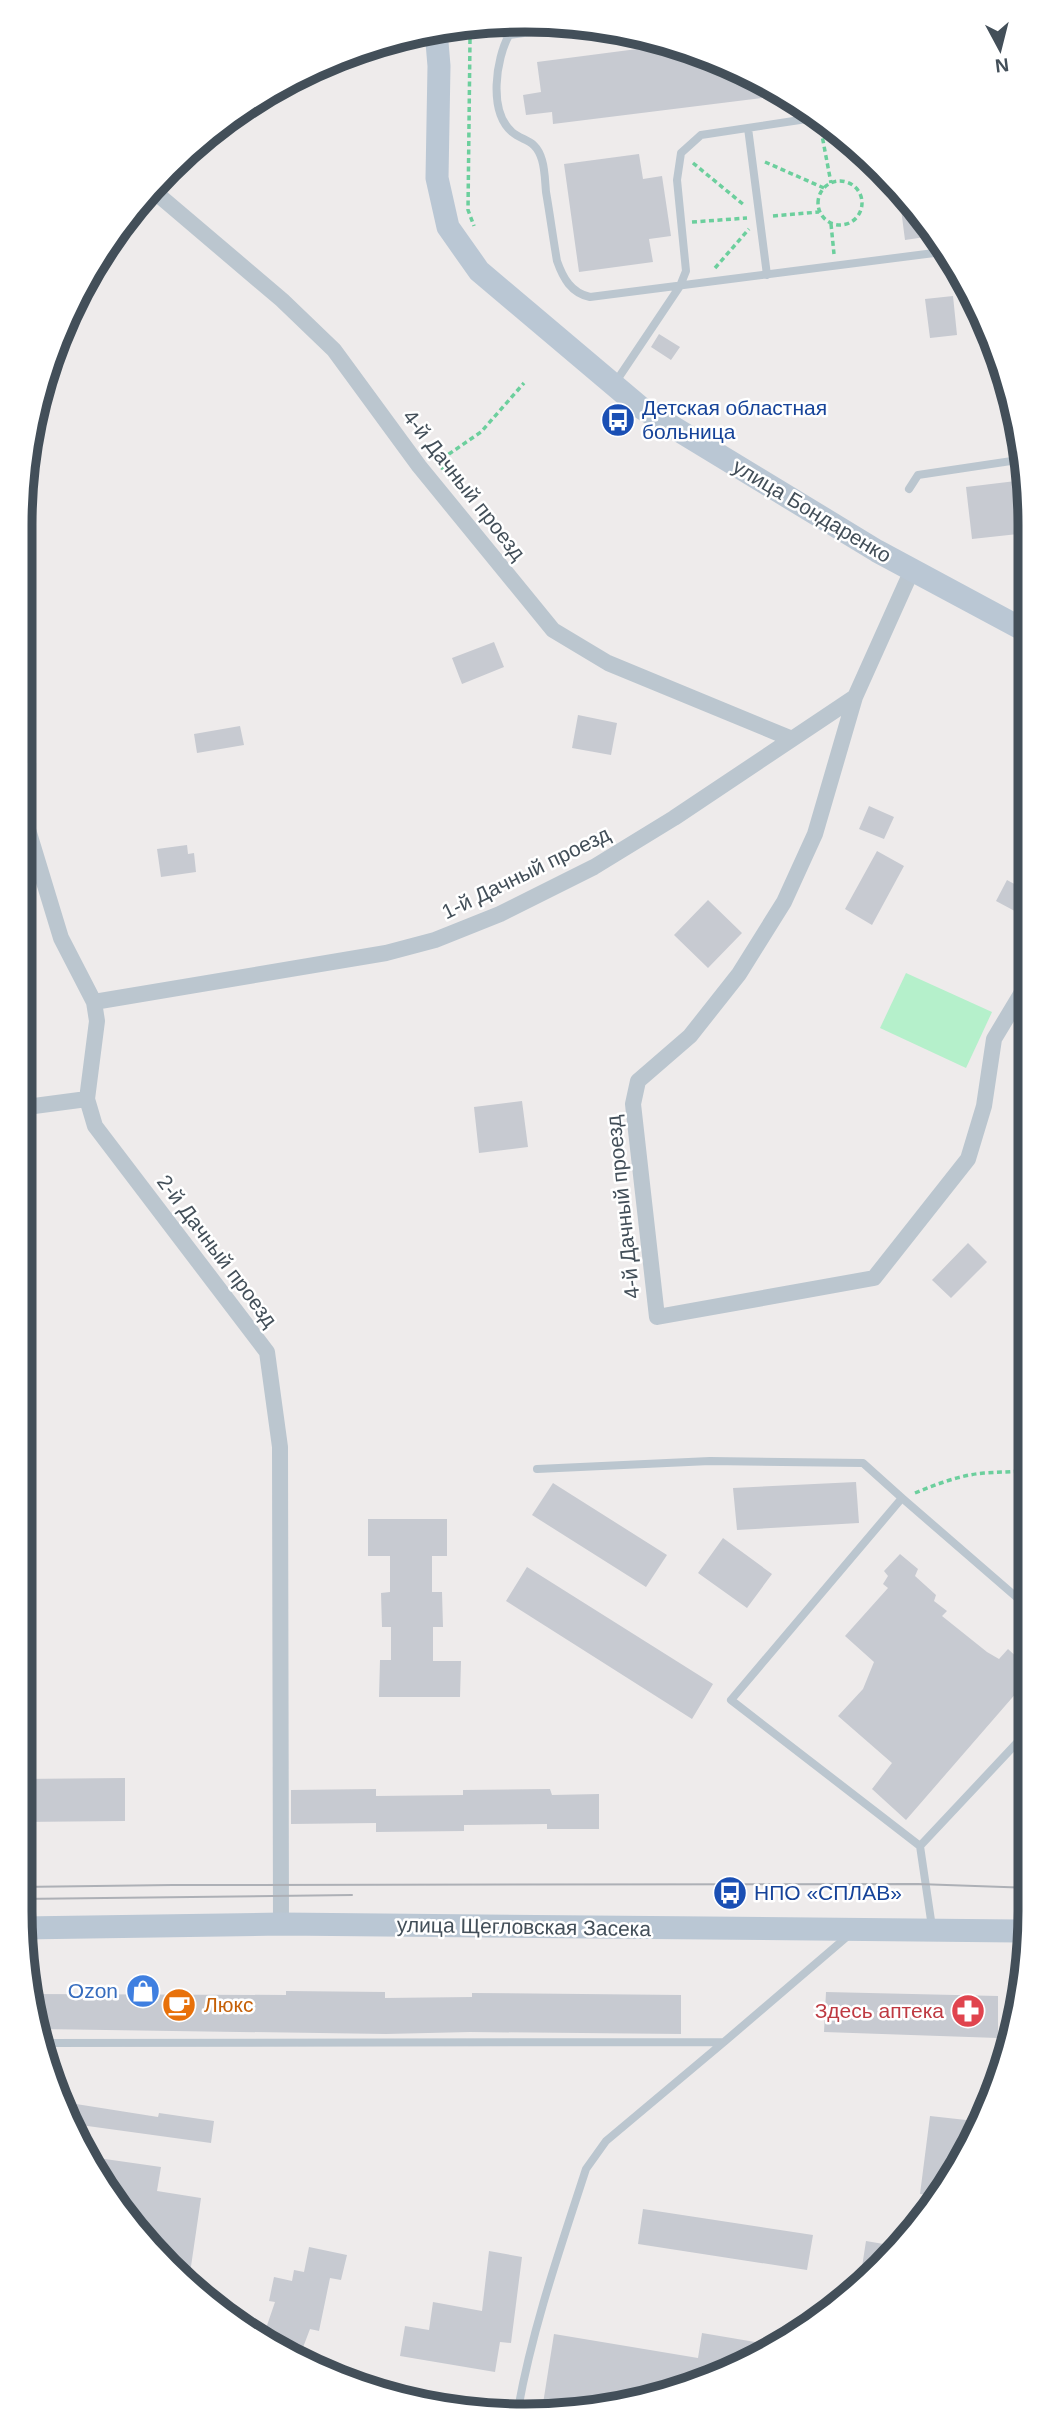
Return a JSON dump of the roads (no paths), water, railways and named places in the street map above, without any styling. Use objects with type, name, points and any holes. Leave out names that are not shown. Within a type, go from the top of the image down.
[{"type":"street","name":"улица Бондаренко","points":[[437,40],[439,66],[437,178],[448,228],[479,271],[640,407],[877,551],[1018,627]]},
{"type":"street","name":"4-й Дачный проезд","points":[[158,195],[282,300],[334,350],[435,485],[553,630],[608,663],[792,739]]},
{"type":"street","name":"4-й Дачный проезд","points":[[912,570],[855,697],[815,834],[784,902],[738,974],[690,1036],[638,1081],[633,1104],[657,1317],[874,1278],[968,1160],[984,1106],[994,1039],[1018,999]]},
{"type":"street","name":"1-й Дачный проезд","points":[[94,1002],[386,953],[435,940],[500,914],[594,867],[674,818],[855,697]]},
{"type":"street","name":"2-й Дачный проезд","points":[[32,843],[61,938],[94,1002],[97,1021],[87,1099],[95,1126],[267,1352],[280,1447],[281,1924]]},
{"type":"street","points":[[32,1106],[87,1099]]},
{"type":"street","name":"улица Щегловская Засека","points":[[33,1928],[281,1924],[1017,1931]]},
{"type":"lane","points":[[500,33],[509,35],[530,32]]},
{"type":"lane","points":[[509,35],[500,51],[496,73],[498,100],[504,122],[512,132],[531,141],[541,158],[557,261],[561,274],[580,295],[590,297],[935,253]]},
{"type":"lane","points":[[614,386],[680,286],[685,271],[677,180],[681,153],[701,135],[805,119]]},
{"type":"lane","points":[[748,128],[767,275]]},
{"type":"lane","points":[[909,489],[918,475],[1013,461]]},
{"type":"lane","points":[[537,1469],[710,1461],[863,1463],[1018,1599]]},
{"type":"lane","points":[[902,1498],[731,1700],[920,1846],[933,1930]]},
{"type":"lane","points":[[920,1846],[1018,1742]]},
{"type":"lane","points":[[519,2404],[544,2296],[590,2162],[606,2141],[856,1930]]},
{"type":"lane","points":[[50,2043],[724,2042]]},
{"type":"tram line","points":[[32,1887],[918,1884],[1018,1888]]},
{"type":"tram line","points":[[32,1899],[352,1895]]},
{"type":"place","name":"Детская областная больница","points":[[618,420]]},
{"type":"place","name":"НПО «СПЛАВ»","points":[[730,1893]]},
{"type":"place","name":"Ozon","points":[[143,1991]]},
{"type":"place","name":"Люкс","points":[[179,2005]]},
{"type":"place","name":"Здесь аптека","points":[[968,2011]]}]
